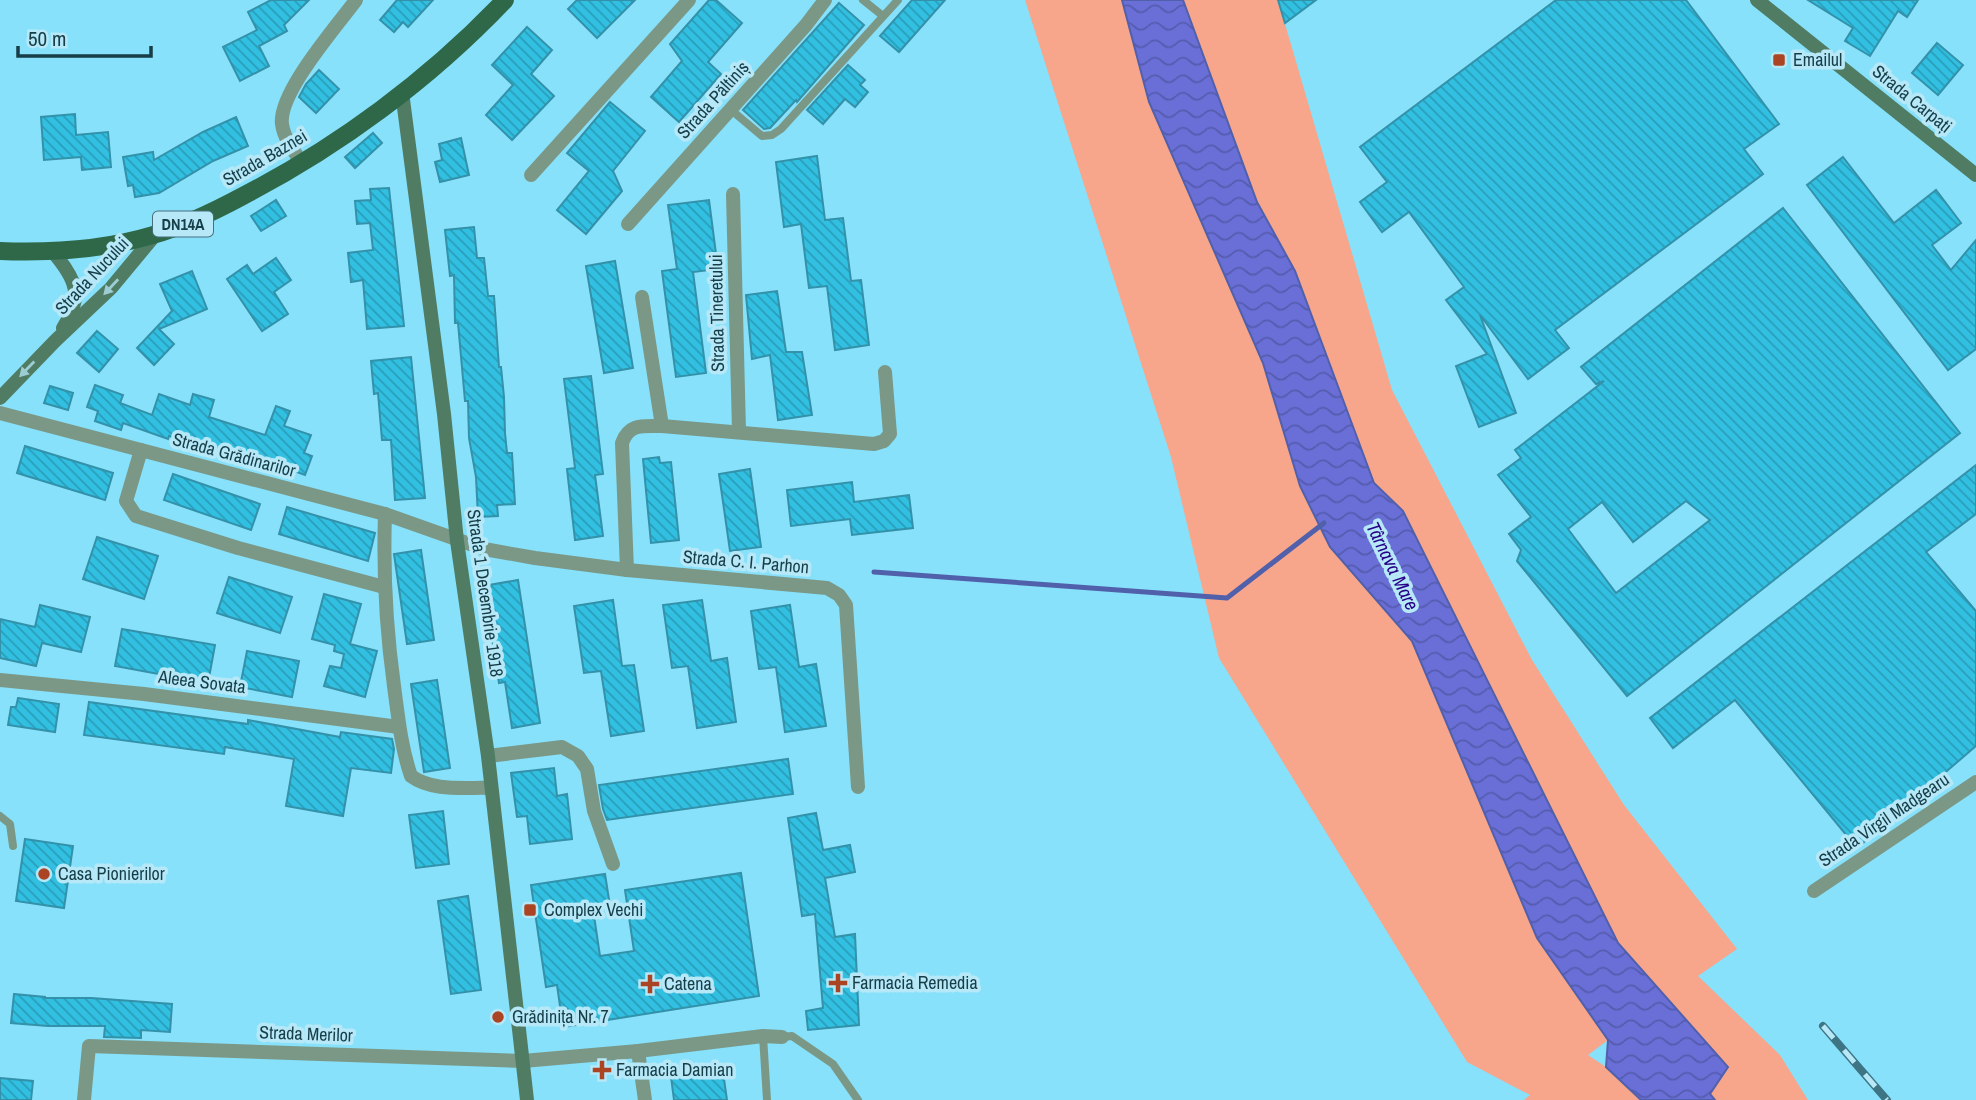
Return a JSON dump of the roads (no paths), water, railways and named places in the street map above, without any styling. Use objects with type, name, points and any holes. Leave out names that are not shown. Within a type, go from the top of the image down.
[{"type":"main road","name":"Strada Baznei","points":[[0,251],[52,252],[120,244],[155,235],[227,205],[302,163],[365,121],[479,28],[505,0]]},
{"type":"main road","name":"Strada Carpați","points":[[1757,0],[1976,175]]},
{"type":"main road","name":"Strada 1 Decembrie 1918","points":[[402,92],[444,414],[457,541],[488,756],[527,1100]]},
{"type":"main road","name":"Strada Nucului","points":[[0,398],[111,288],[155,235]]},
{"type":"main road","name":"Strada Nucului","points":[[52,252],[69,272],[75,285],[75,300],[69,319],[55,341]]},
{"type":"street","points":[[302,163],[284,133],[283,108],[291,90],[356,0]]},
{"type":"street","points":[[531,175],[689,0]]},
{"type":"street","name":"Strada Păltiniș","points":[[628,224],[825,0]]},
{"type":"street","name":"Strada Tineretului","points":[[733,194],[739,431]]},
{"type":"street","points":[[642,297],[662,426]]},
{"type":"street","points":[[626,570],[622,443],[625,433],[634,426],[739,431],[874,444],[884,441],[890,434],[886,372]]},
{"type":"street","name":"Strada Grădinarilor","points":[[0,413],[385,514],[457,541]]},
{"type":"street","points":[[141,450],[126,501],[136,516],[238,548],[384,587]]},
{"type":"street","points":[[385,514],[384,587],[400,727],[411,776],[434,787],[491,788]]},
{"type":"street","name":"Strada C. I. Parhon","points":[[457,541],[535,558],[626,570],[827,588],[839,595],[846,605],[858,787]]},
{"type":"street","name":"Aleea Sovata","points":[[0,680],[144,694],[400,727]]},
{"type":"street","points":[[488,756],[562,747],[578,756],[587,769],[594,811],[613,864]]},
{"type":"street","name":"Strada Virgil Madgearu","points":[[1814,891],[1976,782]]},
{"type":"street","name":"Strada Merilor","points":[[84,1100],[89,1046],[523,1061],[638,1051],[763,1035],[782,1037]]},
{"type":"street","points":[[638,1051],[645,1100]]},
{"type":"lane","points":[[863,0],[883,16]]},
{"type":"lane","points":[[730,109],[762,136],[772,135],[781,129],[898,0]]},
{"type":"lane","points":[[0,816],[10,824],[13,846]]},
{"type":"lane","points":[[763,1035],[767,1100]]},
{"type":"lane","points":[[782,1037],[792,1036],[833,1064],[858,1100]]},
{"type":"water","name":"Târnava Mare","points":[[1122,0],[1183,0],[1257,202],[1295,271],[1374,483],[1403,511],[1618,943],[1728,1067],[1710,1094],[1715,1100],[1641,1100],[1606,1067],[1608,1040],[1537,938],[1412,641],[1330,547],[1300,486],[1263,363],[1149,102]]},
{"type":"waterway","points":[[874,572],[1227,598],[1324,523]]},
{"type":"railway","points":[[1823,1026],[1887,1100]]},
{"type":"place","name":"Emailul","points":[[1779,60]]},
{"type":"place","name":"Casa Pionierilor","points":[[44,874]]},
{"type":"place","name":"Complex Vechi","points":[[530,910]]},
{"type":"place","name":"Farmacia Remedia","points":[[838,983]]},
{"type":"place","name":"Catena","points":[[650,984]]},
{"type":"place","name":"Grădinița Nr. 7","points":[[498,1017]]},
{"type":"place","name":"Farmacia Damian","points":[[602,1070]]}]
